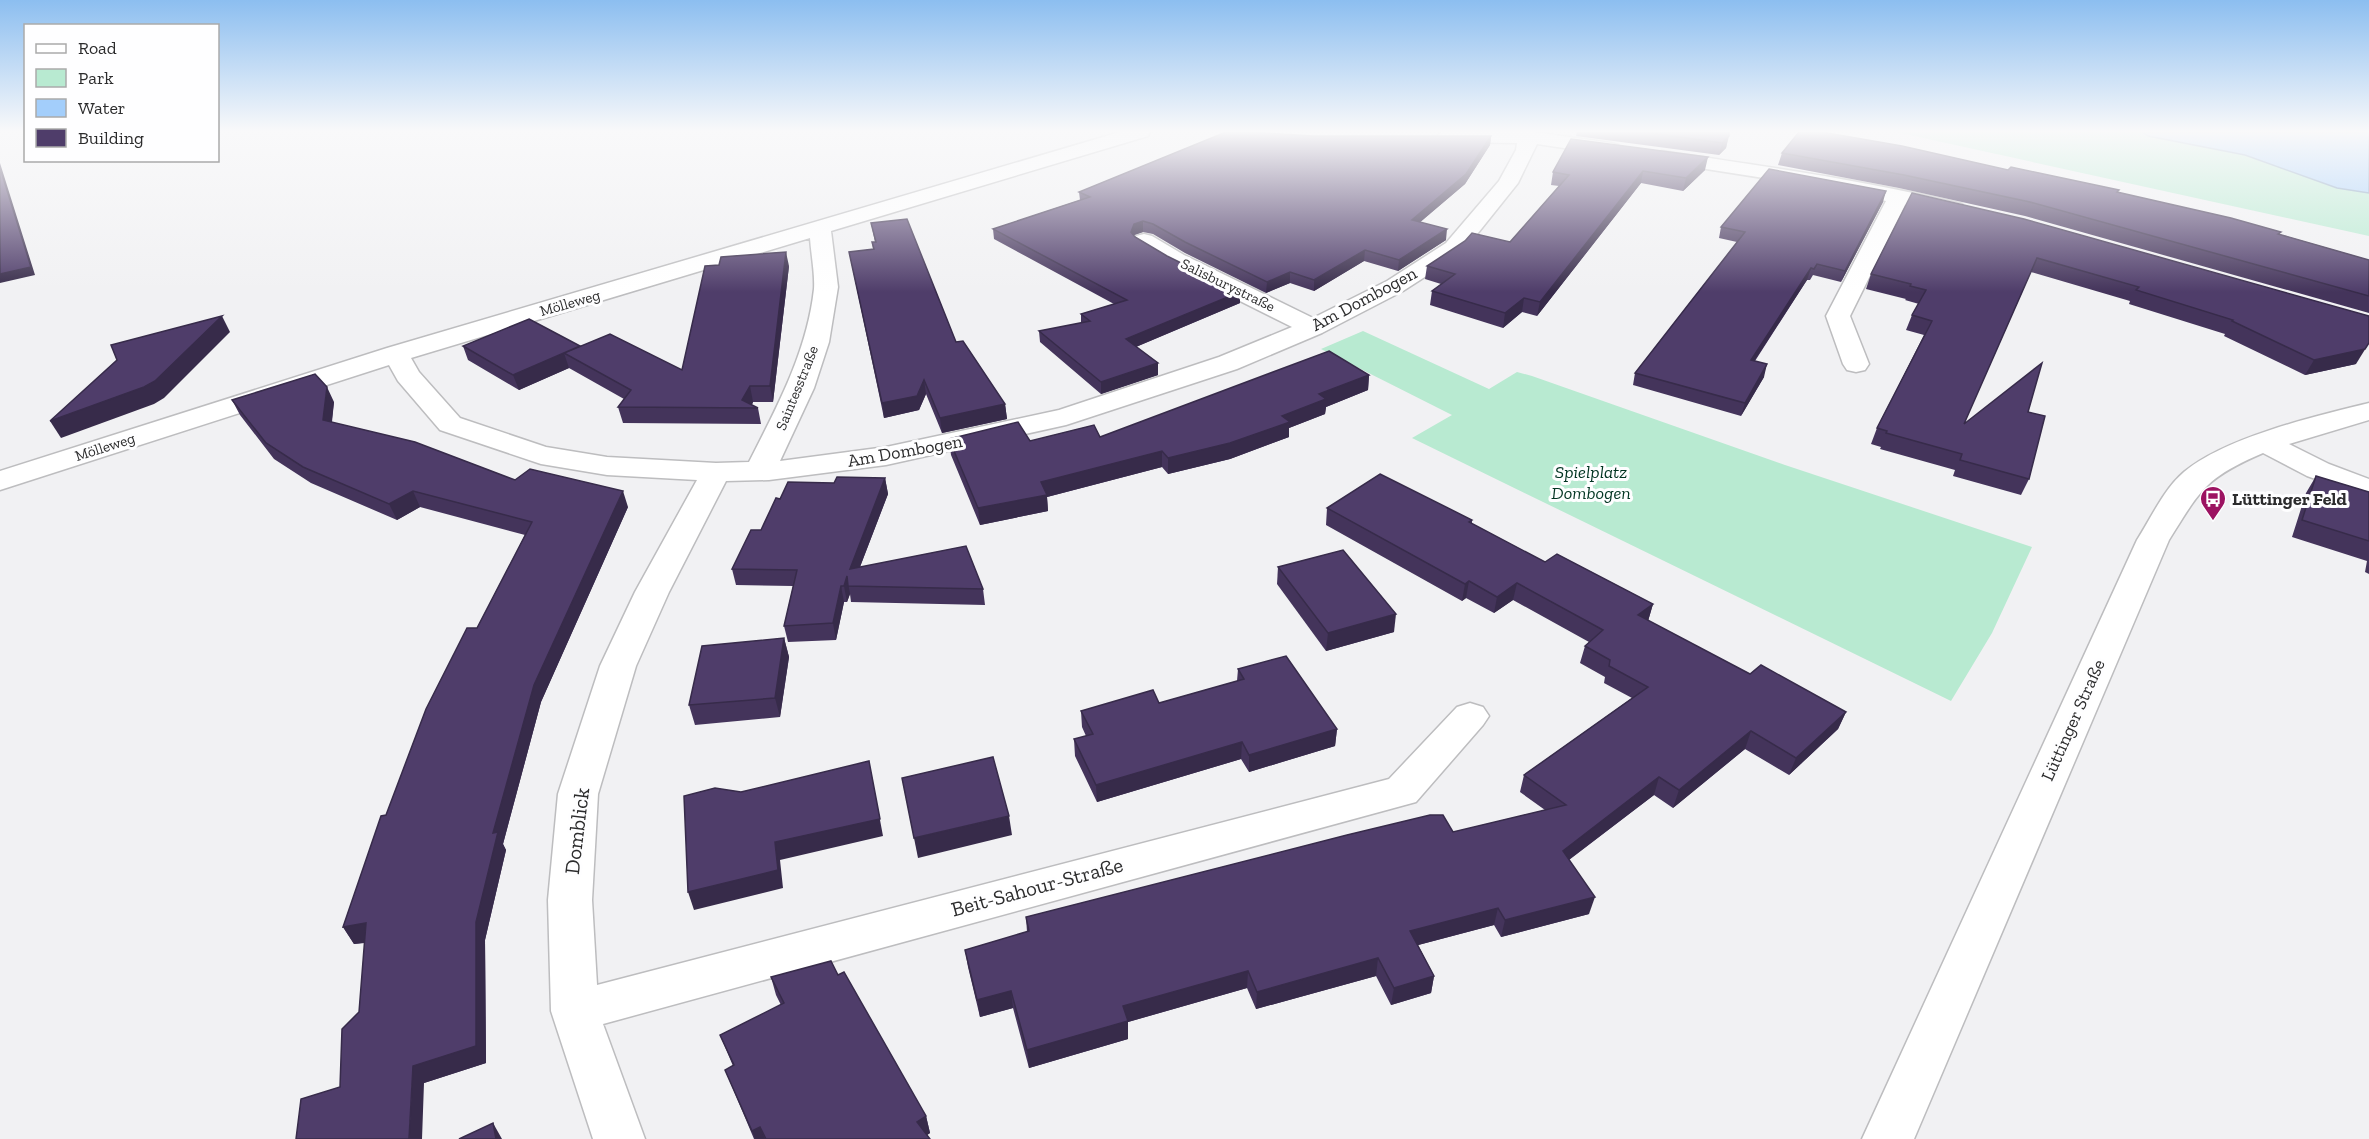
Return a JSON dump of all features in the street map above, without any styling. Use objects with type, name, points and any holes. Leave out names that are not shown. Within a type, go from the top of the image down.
[{"type":"street","name":"Mölleweg","points":[[0,481],[396,354],[966,185]]},
{"type":"street","name":"Am Dombogen","points":[[396,354],[407,375],[450,424],[541,455],[607,466],[716,472],[760,471],[886,456],[1066,417],[1228,363],[1313,328],[1395,286],[1454,248],[1506,185]]},
{"type":"street","points":[[1841,185],[1978,215]]},
{"type":"street","points":[[1856,364],[1838,316],[1899,196]]},
{"type":"street","name":"Saintesstraße","points":[[760,471],[800,388],[816,342],[826,287],[819,230]]},
{"type":"street","name":"Salisburystraße","points":[[1144,241],[1176,260],[1313,328]]},
{"type":"street","name":"Lüttinger Straße","points":[[1888,1139],[2153,540],[2194,479],[2226,460],[2265,443],[2369,411]]},
{"type":"street","points":[[2265,443],[2318,470],[2369,489]]},
{"type":"street","name":"Domblick","points":[[619,1139],[575,1011],[570,900],[578,794],[618,666],[652,592],[716,472]]},
{"type":"street","name":"Beit-Sahour-Straße","points":[[575,1011],[1402,791],[1470,716]]},
{"type":"green space","points":[[2138,185],[2369,185],[2369,236]]},
{"type":"green space","name":"Spielplatz Dombogen","points":[[1363,331],[1489,389],[1517,372],[1532,376],[1785,465],[2032,547],[1992,633],[1951,701],[1412,438],[1452,415],[1321,349]]},
{"type":"water","points":[[2329,185],[2369,185],[2369,193]]},
{"type":"building","points":[[0,185],[5,185],[31,267],[0,274]]},
{"type":"building","points":[[1096,185],[1453,185],[1412,220],[1447,229],[1399,260],[1365,250],[1314,280],[1290,272],[1267,282],[1153,224],[1143,221],[1134,224],[1131,232],[1135,237],[1167,256],[1240,292],[1126,339],[1158,363],[1101,382],[1039,331],[1090,321],[1081,314],[1127,300],[993,229],[1090,197],[1079,192]]},
{"type":"building","points":[[1560,185],[1632,185],[1540,302],[1524,298],[1505,313],[1432,291],[1455,274],[1427,266],[1465,241],[1472,233],[1510,242]]},
{"type":"building","points":[[1756,185],[1855,185],[1886,191],[1845,271],[1817,264],[1814,269],[1811,268],[1751,360],[1767,364],[1745,403],[1635,373],[1745,232],[1721,227]]},
{"type":"building","points":[[1951,185],[2096,185],[2231,218],[2369,260],[2369,296],[2030,202]]},
{"type":"building","points":[[1912,193],[2024,219],[2369,316],[2369,343],[2365,349],[2314,360],[2233,320],[2136,290],[2139,287],[2037,258],[1964,424],[2042,363],[2028,412],[2045,416],[2029,479],[1960,460],[1962,454],[1886,433],[1887,431],[1877,428],[1932,321],[1912,315],[1926,290],[1871,274]]},
{"type":"building","points":[[907,219],[956,342],[963,341],[1005,404],[940,418],[924,380],[917,396],[882,403],[849,252],[874,249],[872,242],[876,242],[871,223]]},
{"type":"building","points":[[786,252],[770,386],[750,386],[742,400],[758,408],[618,407],[631,390],[564,353],[610,334],[682,370],[705,266],[719,265],[721,257]]},
{"type":"building","points":[[222,316],[155,381],[50,421],[117,360],[111,345]]},
{"type":"building","points":[[529,319],[580,346],[513,375],[463,346]]},
{"type":"building","points":[[1329,351],[1369,375],[1319,394],[1326,399],[1282,416],[1290,422],[1230,443],[1168,458],[1162,451],[1041,482],[1047,495],[978,508],[949,439],[1018,422],[1030,441],[1094,425],[1100,437]]},
{"type":"building","points":[[315,374],[327,387],[323,420],[415,442],[515,480],[530,469],[623,491],[534,685],[493,833],[498,832],[476,922],[476,1046],[413,1066],[409,1139],[296,1139],[301,1099],[340,1087],[342,1029],[359,1012],[366,923],[343,927],[381,816],[386,815],[426,709],[467,628],[477,628],[532,522],[413,491],[389,504],[303,467],[266,443],[232,400]]},
{"type":"building","points":[[1380,474],[1472,520],[1469,522],[1545,562],[1557,554],[1653,604],[1638,615],[1750,674],[1761,665],[1846,712],[1796,758],[1751,731],[1679,790],[1659,777],[1563,851],[1595,897],[1505,920],[1498,908],[1410,931],[1434,976],[1394,988],[1378,958],[1257,992],[1248,971],[1123,1006],[1128,1021],[1027,1050],[1011,991],[977,1000],[965,950],[1029,931],[1026,917],[1347,835],[1430,815],[1443,815],[1453,832],[1566,805],[1524,775],[1648,687],[1609,666],[1610,660],[1585,646],[1603,630],[1517,583],[1497,597],[1469,581],[1465,584],[1327,508]]},
{"type":"building","points":[[2316,476],[2369,492],[2369,541],[2302,520]]},
{"type":"building","points":[[837,477],[885,478],[850,569],[966,546],[983,589],[848,586],[847,576],[844,586],[841,586],[833,623],[784,626],[797,570],[732,569],[751,530],[761,530],[776,498],[780,499],[788,482],[834,483]]},
{"type":"building","points":[[1343,550],[1396,614],[1328,633],[1278,567]]},
{"type":"building","points":[[784,638],[775,698],[689,705],[702,646]]},
{"type":"building","points":[[1286,656],[1337,729],[1249,755],[1242,742],[1096,785],[1074,739],[1093,734],[1081,711],[1153,690],[1159,703],[1244,679],[1238,669]]},
{"type":"building","points":[[993,757],[1009,816],[914,838],[902,778]]},
{"type":"building","points":[[869,761],[880,819],[775,842],[778,870],[688,892],[684,796],[715,788],[741,792]]},
{"type":"building","points":[[831,961],[838,975],[844,972],[926,1116],[917,1122],[930,1139],[766,1139],[760,1127],[752,1131],[725,1070],[734,1065],[720,1035],[784,1003],[771,977]]},
{"type":"building","points":[[493,1123],[496,1139],[459,1139]]},
{"type":"place","name":"Lüttinger Feld","points":[[2213,522]]}]
